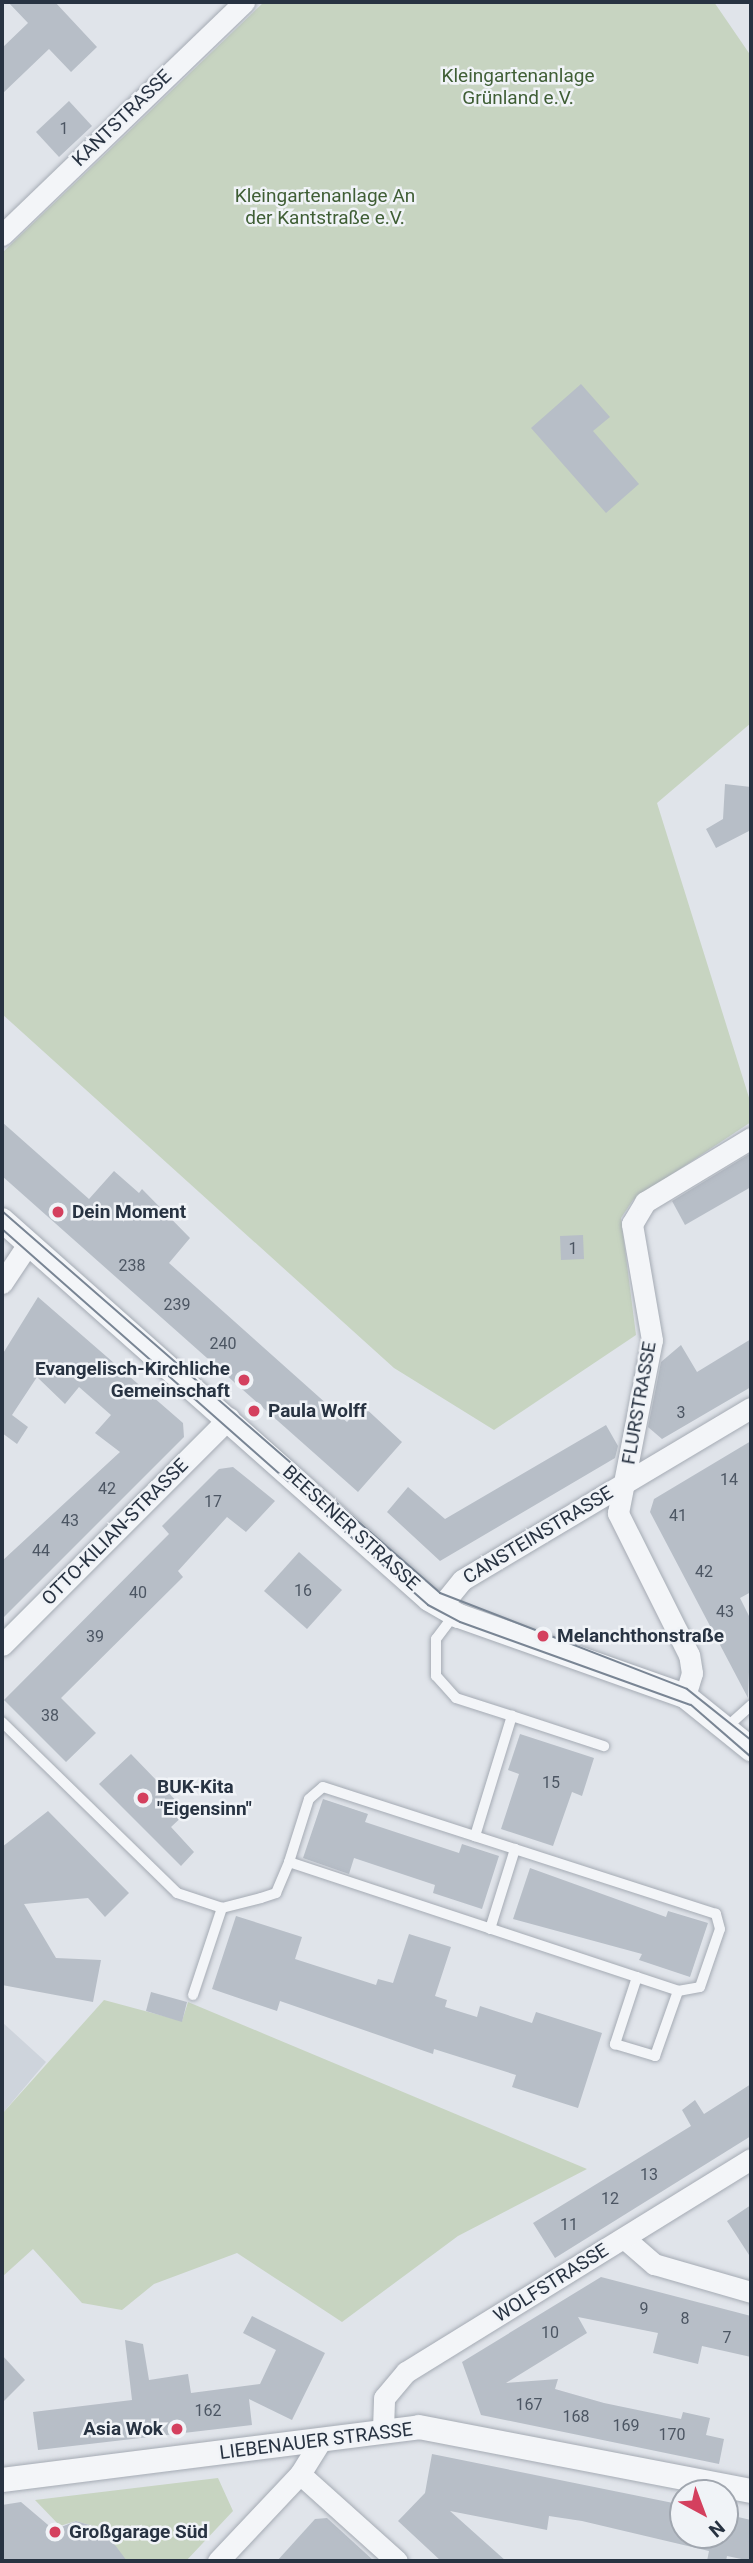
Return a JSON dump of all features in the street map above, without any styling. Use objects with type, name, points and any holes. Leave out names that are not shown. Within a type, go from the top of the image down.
[{"type":"street","name":"KANTSTRASSE","points":[[2,235],[244,2]]},
{"type":"street","name":"FLURSTRASSE","points":[[625,1482],[652,1340],[632,1224],[645,1202],[751,1138]]},
{"type":"street","name":"BEESENER STRASSE","points":[[2,1220],[448,1610],[685,1696],[728,1726],[751,1749]]},
{"type":"street","points":[[2,1283],[28,1244]]},
{"type":"street","name":"CANSTEINSTRASSE","points":[[448,1610],[462,1580],[751,1408]]},
{"type":"street","name":"OTTO-KILIAN-STRASSE","points":[[2,1645],[229,1418]]},
{"type":"street","points":[[625,1482],[618,1513],[688,1655],[692,1673],[685,1696]]},
{"type":"street","name":"WOLFSTRASSE","points":[[383,2429],[384,2399],[406,2372],[751,2159]]},
{"type":"street","points":[[624,2238],[654,2264],[751,2291]]},
{"type":"street","name":"LIEBENAUER STRASSE","points":[[2,2480],[321,2441],[383,2429],[419,2427],[751,2491]]},
{"type":"street","points":[[218,2561],[300,2474],[321,2441]]},
{"type":"street","points":[[300,2474],[397,2561]]},
{"type":"lane","points":[[448,1610],[436,1640],[436,1676],[456,1698],[604,1746]]},
{"type":"lane","points":[[728,1726],[751,1705]]},
{"type":"lane","points":[[475,1836],[512,1716]]},
{"type":"lane","points":[[2,1722],[177,1893],[222,1908],[276,1893],[309,1799],[323,1787],[716,1914],[720,1929],[700,1987],[678,1991],[289,1861]]},
{"type":"lane","points":[[490,1929],[515,1849]]},
{"type":"lane","points":[[193,1995],[222,1908]]},
{"type":"lane","points":[[637,1977],[615,2044],[655,2056],[678,1991]]},
{"type":"shaded area","points":[[2,2022],[46,2062],[2,2114]]},
{"type":"green space","points":[[264,2],[714,2],[751,56],[751,723],[657,803],[751,1104],[751,1122],[633,1200],[621,1218],[636,1335],[494,1430],[394,1368],[2,1014],[2,253]]},
{"type":"green space","points":[[104,2000],[182,2021],[188,2002],[587,2169],[458,2236],[342,2322],[237,2253],[154,2284],[122,2310],[82,2303],[33,2249],[2,2277],[2,2114]]},
{"type":"green space","points":[[218,2478],[233,2511],[186,2561],[122,2561],[103,2529],[76,2521],[60,2526],[35,2500]]},
{"type":"building","points":[[8,2],[55,2],[97,47],[71,72],[49,49],[2,94],[2,48],[28,23]]},
{"type":"building","points":[[69,101],[92,126],[59,157],[36,132]]},
{"type":"building","points":[[581,384],[610,417],[593,431],[639,484],[606,513],[531,428]]},
{"type":"building","points":[[725,784],[751,787],[749,831],[716,848],[706,829],[723,819]]},
{"type":"building","points":[[2,1122],[89,1199],[114,1171],[139,1193],[142,1189],[190,1238],[169,1263],[347,1422],[362,1405],[402,1442],[358,1492],[2,1176]]},
{"type":"building","points":[[751,1153],[751,1187],[685,1225],[672,1201]]},
{"type":"building","points":[[583,1235],[584,1259],[561,1260],[560,1236]]},
{"type":"building","points":[[38,1297],[183,1423],[184,1437],[2,1619],[2,1561],[120,1452],[95,1433],[111,1415],[79,1387],[65,1404],[37,1377],[12,1415],[28,1427],[17,1444],[2,1433],[2,1355]]},
{"type":"building","points":[[751,1339],[751,1387],[662,1439],[648,1427],[661,1362],[681,1345],[697,1372]]},
{"type":"building","points":[[606,1425],[618,1446],[615,1458],[440,1561],[387,1512],[408,1487],[445,1519]]},
{"type":"building","points":[[751,1441],[751,1592],[740,1598],[751,1620],[748,1698],[650,1512],[654,1499]]},
{"type":"building","points":[[233,1467],[275,1501],[246,1532],[227,1517],[178,1571],[183,1577],[61,1698],[96,1733],[66,1762],[4,1700],[169,1534],[162,1526],[219,1469]]},
{"type":"building","points":[[299,1552],[342,1590],[307,1629],[264,1591]]},
{"type":"building","points":[[520,1734],[594,1758],[582,1796],[572,1792],[553,1846],[501,1829],[519,1774],[508,1770]]},
{"type":"building","name":"BUK-Kita \"Eigensinn\"","points":[[131,1754],[187,1812],[171,1827],[194,1852],[181,1866],[99,1784]]},
{"type":"building","points":[[323,1799],[368,1814],[365,1822],[459,1853],[462,1844],[499,1856],[482,1909],[433,1893],[435,1885],[354,1858],[349,1874],[303,1858]]},
{"type":"building","points":[[48,1811],[129,1893],[105,1917],[88,1898],[24,1904],[56,1958],[101,1960],[93,2002],[2,1985],[2,1847]]},
{"type":"building","points":[[530,1868],[666,1917],[668,1911],[708,1923],[690,1977],[639,1960],[642,1954],[513,1919]]},
{"type":"building","points":[[236,1916],[302,1937],[295,1959],[376,1985],[378,1979],[393,1983],[409,1934],[451,1947],[435,1996],[447,2000],[445,2007],[477,2017],[480,2006],[532,2023],[536,2012],[602,2033],[578,2108],[512,2087],[516,2075],[434,2049],[433,2054],[280,2001],[277,2011],[212,1989]]},
{"type":"building","points":[[151,1992],[187,2002],[182,2022],[146,2011]]},
{"type":"building","points":[[751,2084],[751,2136],[555,2258],[533,2223],[691,2126],[682,2110],[695,2100],[704,2114]]},
{"type":"building","points":[[751,2205],[751,2258],[727,2221]]},
{"type":"building","points":[[601,2277],[751,2316],[751,2357],[702,2346],[698,2364],[653,2353],[658,2333],[578,2317],[587,2333],[506,2383],[558,2379],[555,2389],[604,2403],[681,2419],[683,2412],[710,2418],[706,2435],[724,2439],[719,2464],[481,2415],[462,2362]]},
{"type":"building","points":[[252,2316],[325,2353],[292,2420],[249,2399],[252,2425],[38,2450],[33,2412],[132,2400],[125,2340],[143,2344],[149,2380],[188,2374],[191,2393],[260,2384],[276,2350],[243,2333]]},
{"type":"building","points":[[2,2355],[25,2380],[2,2403]]},
{"type":"building","points":[[432,2454],[669,2502],[669,2542],[549,2516],[547,2530],[450,2511],[506,2561],[441,2561],[398,2521],[425,2493]]},
{"type":"building","name":"Großgarage Süd","points":[[21,2502],[54,2530],[76,2521],[103,2529],[127,2561],[2,2561],[2,2505]]},
{"type":"building","points":[[739,2517],[751,2520],[751,2561],[727,2556],[726,2561],[707,2561],[709,2551],[701,2549],[739,2549]]},
{"type":"building","points":[[327,2518],[374,2561],[277,2561],[315,2519]]},
{"type":"tram line","points":[[2,1211],[440,1593],[687,1689],[751,1740]]},
{"type":"tram line","points":[[2,1229],[428,1605],[460,1622],[691,1705],[751,1757]]},
{"type":"place","name":"Dein Moment","points":[[58,1212]]},
{"type":"place","name":"Evangelisch-Kirchliche Gemeinschaft","points":[[244,1380]]},
{"type":"place","name":"Paula Wolff","points":[[254,1411]]},
{"type":"place","name":"Melanchthonstraße","points":[[543,1636]]},
{"type":"place","name":"BUK-Kita \"Eigensinn\"","points":[[143,1798]]},
{"type":"place","name":"Asia Wok","points":[[177,2429]]},
{"type":"place","name":"Großgarage Süd","points":[[55,2532]]},
{"type":"park label","name":"Kleingartenanlage Grünland e.V.","points":[[518,87]]},
{"type":"park label","name":"Kleingartenanlage An der Kantstraße e.V.","points":[[325,207]]}]
